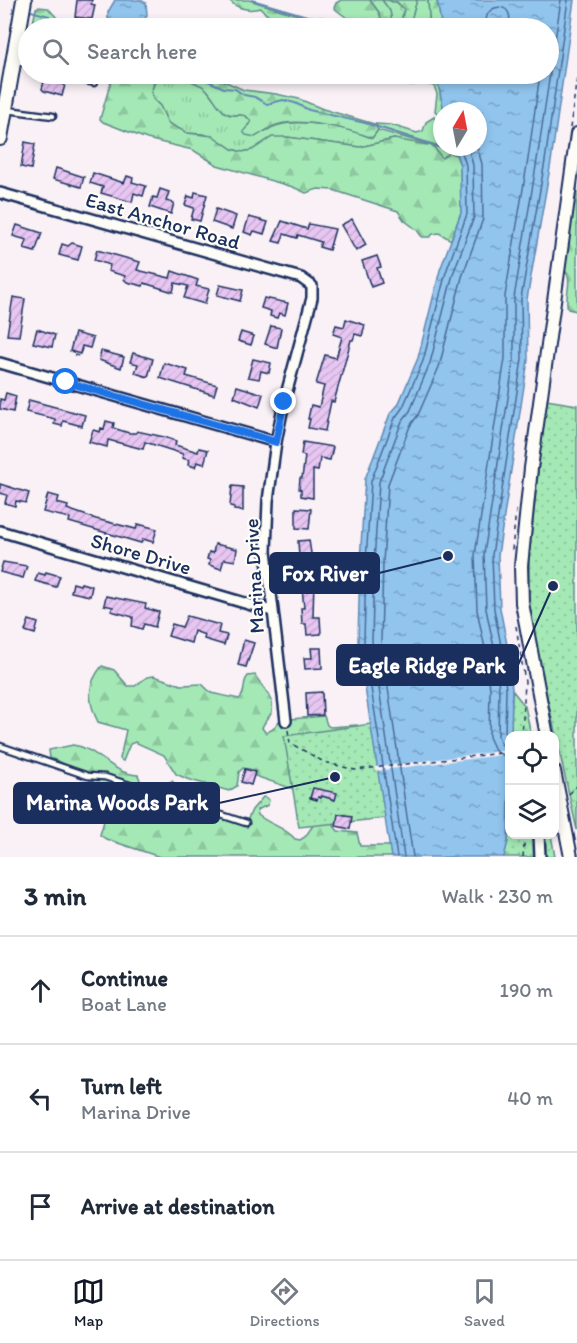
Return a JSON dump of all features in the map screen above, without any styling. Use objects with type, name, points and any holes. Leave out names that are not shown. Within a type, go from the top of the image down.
[{"type":"main road","points":[[21,18],[24,0]]},
{"type":"main road","points":[[0,138],[18,33]]},
{"type":"street","points":[[546,731],[522,603],[521,566],[531,468],[577,134]]},
{"type":"street","name":"East Anchor Road","points":[[0,193],[300,278],[310,283],[313,289]]},
{"type":"street","name":"Marina Drive","points":[[286,721],[266,551],[268,501],[284,402],[312,301],[313,289]]},
{"type":"street","points":[[0,363],[276,442]]},
{"type":"street","name":"Shore Drive","points":[[0,531],[272,610]]},
{"type":"street","points":[[559,813],[571,857]]},
{"type":"street","points":[[539,839],[540,857]]},
{"type":"lane","points":[[13,60],[18,61]]},
{"type":"lane","points":[[4,110],[52,116]]},
{"type":"lane","points":[[0,746],[88,776],[105,777],[246,822]]},
{"type":"path","points":[[74,356],[79,356],[83,346]]},
{"type":"path","points":[[286,721],[290,743],[324,762],[355,770],[505,753]]},
{"type":"path","points":[[523,857],[525,839]]},
{"type":"green space","points":[[229,0],[249,0],[304,17],[315,18],[286,16],[279,18],[266,14],[261,8],[244,9]]},
{"type":"green space","points":[[341,0],[370,0],[381,18],[347,18],[334,8]]},
{"type":"green space","points":[[370,0],[382,0],[390,11],[391,18],[381,18]]},
{"type":"green space","points":[[382,0],[395,1],[404,9],[403,18],[391,18],[390,11]]},
{"type":"green space","points":[[389,0],[417,0],[412,18],[402,18],[404,9],[397,2]]},
{"type":"green space","points":[[417,0],[428,0],[429,18],[411,18]]},
{"type":"green space","points":[[428,0],[437,0],[440,18],[429,18]]},
{"type":"green space","points":[[36,8],[48,8],[57,18],[34,18]]},
{"type":"green space","points":[[110,84],[154,84],[151,92],[153,99],[160,106],[168,123],[187,133],[213,136],[232,149],[242,152],[252,150],[272,137],[360,147],[394,139],[433,146],[433,156],[442,158],[456,156],[460,165],[461,212],[451,240],[439,233],[430,237],[422,237],[398,211],[333,190],[318,189],[306,193],[293,187],[217,165],[193,150],[147,139],[100,119]]},
{"type":"green space","points":[[154,84],[199,84],[204,86],[223,111],[230,115],[244,115],[252,121],[248,125],[265,132],[275,126],[302,123],[348,130],[372,138],[378,130],[433,146],[433,152],[394,139],[360,147],[287,137],[242,152],[204,134],[187,133],[168,123],[160,106],[153,99],[151,92]]},
{"type":"green space","points":[[198,84],[231,84],[244,90],[299,99],[323,109],[374,124],[378,130],[372,138],[326,125],[301,122],[273,126],[255,137],[246,135],[243,132],[251,122],[249,118],[223,111],[203,86]]},
{"type":"green space","points":[[427,84],[438,84],[442,102],[436,102],[437,94],[434,86]]},
{"type":"green space","points":[[433,118],[433,144],[374,124],[391,125],[417,133],[423,131],[426,122]]},
{"type":"green space","points":[[577,171],[577,311],[568,309],[569,280],[563,267]]},
{"type":"green space","points":[[546,400],[577,405],[577,830],[559,750],[559,731],[555,731],[529,616],[529,557]]},
{"type":"green space","points":[[102,666],[114,670],[128,686],[135,686],[147,677],[154,676],[181,685],[202,684],[211,693],[239,699],[243,694],[248,676],[255,675],[270,696],[272,706],[272,711],[262,728],[266,733],[273,729],[280,720],[324,716],[330,727],[357,725],[368,734],[299,791],[255,776],[254,770],[243,768],[239,772],[237,786],[229,791],[176,774],[164,755],[135,742],[130,744],[123,761],[120,759],[126,730],[98,722],[92,707],[91,687]]},
{"type":"green space","points":[[512,690],[525,706],[530,731],[511,731]]},
{"type":"green space","points":[[371,724],[386,818],[299,827],[284,736]]},
{"type":"green space","points":[[73,745],[90,751],[128,774],[138,775],[142,785],[154,787],[172,781],[184,794],[201,804],[202,810],[245,825],[252,810],[263,797],[269,800],[268,805],[257,810],[258,815],[295,839],[300,840],[305,837],[316,821],[331,822],[338,831],[357,833],[360,846],[390,846],[391,857],[160,857],[106,839],[100,835],[112,793],[91,782],[84,772],[50,758],[49,750]]},
{"type":"green space","points":[[508,839],[552,839],[555,857],[504,857]]},
{"type":"water","points":[[115,0],[141,0],[146,3],[147,15],[146,18],[108,18],[108,12]]},
{"type":"water","points":[[437,0],[574,0],[551,162],[527,299],[528,360],[498,555],[500,608],[509,655],[512,690],[511,731],[505,731],[505,839],[508,841],[504,857],[391,857],[358,642],[365,479],[390,414],[398,405],[418,358],[440,270],[461,213],[460,165],[457,156],[487,156],[487,102],[442,102],[438,84],[559,84],[559,18],[440,18]]},
{"type":"pier","points":[[505,751],[505,755],[375,771],[375,767]]},
{"type":"building","points":[[77,0],[92,0],[91,4],[95,5],[92,18],[75,17]]},
{"type":"building","points":[[43,84],[65,85],[62,96],[42,89]]},
{"type":"building","points":[[25,142],[35,144],[31,169],[21,167]]},
{"type":"building","points":[[56,168],[84,177],[81,187],[53,179]]},
{"type":"building","points":[[93,173],[124,183],[127,176],[133,178],[132,182],[146,186],[143,196],[134,193],[132,202],[101,193],[103,187],[90,183]]},
{"type":"building","points":[[160,189],[169,192],[166,201],[174,203],[171,214],[150,207],[153,197],[157,198]]},
{"type":"building","points":[[195,192],[207,195],[200,221],[191,219],[194,208],[185,205],[188,196],[194,198]]},
{"type":"building","points":[[216,209],[236,216],[232,229],[212,222]]},
{"type":"building","points":[[249,217],[268,222],[264,234],[254,231],[252,235],[244,232]]},
{"type":"building","points":[[352,219],[366,245],[356,251],[341,225]]},
{"type":"building","points":[[282,221],[307,229],[309,224],[335,229],[329,250],[319,247],[321,242],[298,235],[297,238],[284,234],[281,243],[273,241]]},
{"type":"building","points":[[17,225],[42,233],[35,252],[24,249],[27,240],[13,236]]},
{"type":"building","points":[[72,243],[82,246],[78,260],[59,255],[62,244],[68,246]]},
{"type":"building","points":[[97,250],[140,262],[137,270],[170,278],[172,271],[198,280],[196,286],[209,289],[205,304],[184,298],[188,286],[175,283],[173,292],[144,283],[143,286],[127,282],[124,279],[125,276],[108,271],[110,265],[94,260]]},
{"type":"building","points":[[377,256],[381,267],[377,268],[382,283],[371,287],[362,261]]},
{"type":"building","points":[[220,285],[243,290],[240,301],[217,295]]},
{"type":"building","points":[[13,297],[25,299],[19,336],[7,335]]},
{"type":"building","points":[[264,298],[288,303],[285,315],[279,313],[277,318],[270,316],[271,311],[261,308]]},
{"type":"building","points":[[346,319],[365,325],[362,336],[355,334],[351,340],[334,402],[331,401],[325,431],[308,428],[311,405],[319,407],[324,386],[316,384],[325,355],[336,358],[342,337],[333,334],[336,325],[344,327]]},
{"type":"building","points":[[271,326],[281,328],[277,348],[265,344]]},
{"type":"building","points":[[37,329],[55,335],[52,347],[33,343]]},
{"type":"building","points":[[241,332],[254,336],[251,345],[238,341]]},
{"type":"building","points":[[75,333],[93,338],[90,348],[82,346],[80,354],[70,351]]},
{"type":"building","points":[[101,351],[124,357],[121,368],[99,360]]},
{"type":"building","points":[[133,353],[153,359],[148,377],[135,373],[138,364],[130,362]]},
{"type":"building","points":[[253,359],[271,363],[269,373],[261,371],[259,379],[248,377]]},
{"type":"building","points":[[164,363],[188,370],[186,376],[217,385],[214,395],[160,378]]},
{"type":"building","points":[[237,386],[263,394],[259,407],[234,397]]},
{"type":"building","points":[[6,393],[16,396],[13,412],[0,409],[0,399],[4,400]]},
{"type":"building","points":[[29,400],[85,415],[82,426],[63,421],[62,426],[54,424],[55,419],[26,412]]},
{"type":"building","points":[[106,421],[114,423],[113,428],[129,433],[137,431],[164,437],[176,441],[175,445],[198,452],[199,448],[208,450],[204,464],[197,462],[195,467],[188,465],[189,460],[182,458],[183,454],[145,442],[143,449],[108,440],[107,447],[89,442],[93,430],[100,432],[101,428],[104,429]]},
{"type":"building","points":[[303,442],[333,447],[330,460],[320,458],[318,471],[313,470],[313,498],[301,496],[299,489],[305,456],[301,455]]},
{"type":"building","points":[[0,484],[29,493],[26,503],[16,501],[15,506],[5,503],[7,495],[0,493]]},
{"type":"building","points":[[232,486],[243,487],[243,511],[234,510],[234,507],[230,506]]},
{"type":"building","points":[[48,494],[59,497],[57,503],[68,506],[67,509],[96,519],[136,529],[138,524],[157,529],[153,542],[143,539],[141,543],[69,522],[70,518],[43,512]]},
{"type":"building","points":[[296,508],[311,509],[309,529],[296,528]]},
{"type":"building","points":[[309,540],[312,560],[315,559],[317,579],[314,580],[313,617],[320,617],[321,634],[307,635],[306,624],[302,624],[301,608],[304,608],[302,588],[299,589],[298,541]]},
{"type":"building","points":[[215,544],[237,549],[235,561],[224,559],[221,569],[209,565],[210,560],[207,559],[209,552],[213,553]]},
{"type":"building","points":[[3,562],[27,566],[23,578],[0,572]]},
{"type":"building","points":[[46,572],[60,576],[56,587],[35,581],[38,573],[45,575]]},
{"type":"building","points":[[73,583],[92,586],[90,596],[71,592]]},
{"type":"building","points":[[106,596],[146,604],[145,608],[159,612],[155,627],[144,624],[142,629],[132,626],[133,617],[111,611],[113,607],[104,605]]},
{"type":"building","points":[[187,616],[220,625],[218,633],[227,635],[224,645],[204,639],[205,635],[194,631],[191,643],[168,636],[172,624],[182,627]]},
{"type":"building","points":[[29,620],[38,623],[35,634],[25,631]]},
{"type":"building","points":[[244,640],[254,643],[246,667],[238,665]]},
{"type":"building","points":[[311,648],[321,648],[322,668],[305,669],[304,658],[312,658]]},
{"type":"building","points":[[322,692],[323,715],[307,716],[306,693]]},
{"type":"building","points":[[245,769],[255,772],[251,785],[241,782]]},
{"type":"building","points":[[313,788],[337,793],[335,800],[322,796],[317,800],[310,798]]},
{"type":"building","points":[[338,814],[352,816],[350,829],[336,826]]},
{"type":"waterway","points":[[252,0],[307,16],[326,18]]},
{"type":"waterway","points":[[31,11],[51,18]]},
{"type":"waterway","points":[[215,84],[235,89],[267,104],[283,100],[309,110],[365,123],[433,145]]},
{"type":"place","name":"Fox River","points":[[448,556]]},
{"type":"place","name":"Eagle Ridge Park","points":[[553,586]]},
{"type":"place","name":"Marina Woods Park","points":[[335,777]]},
{"type":"route","points":[[66,382],[276,442],[284,402]]}]
